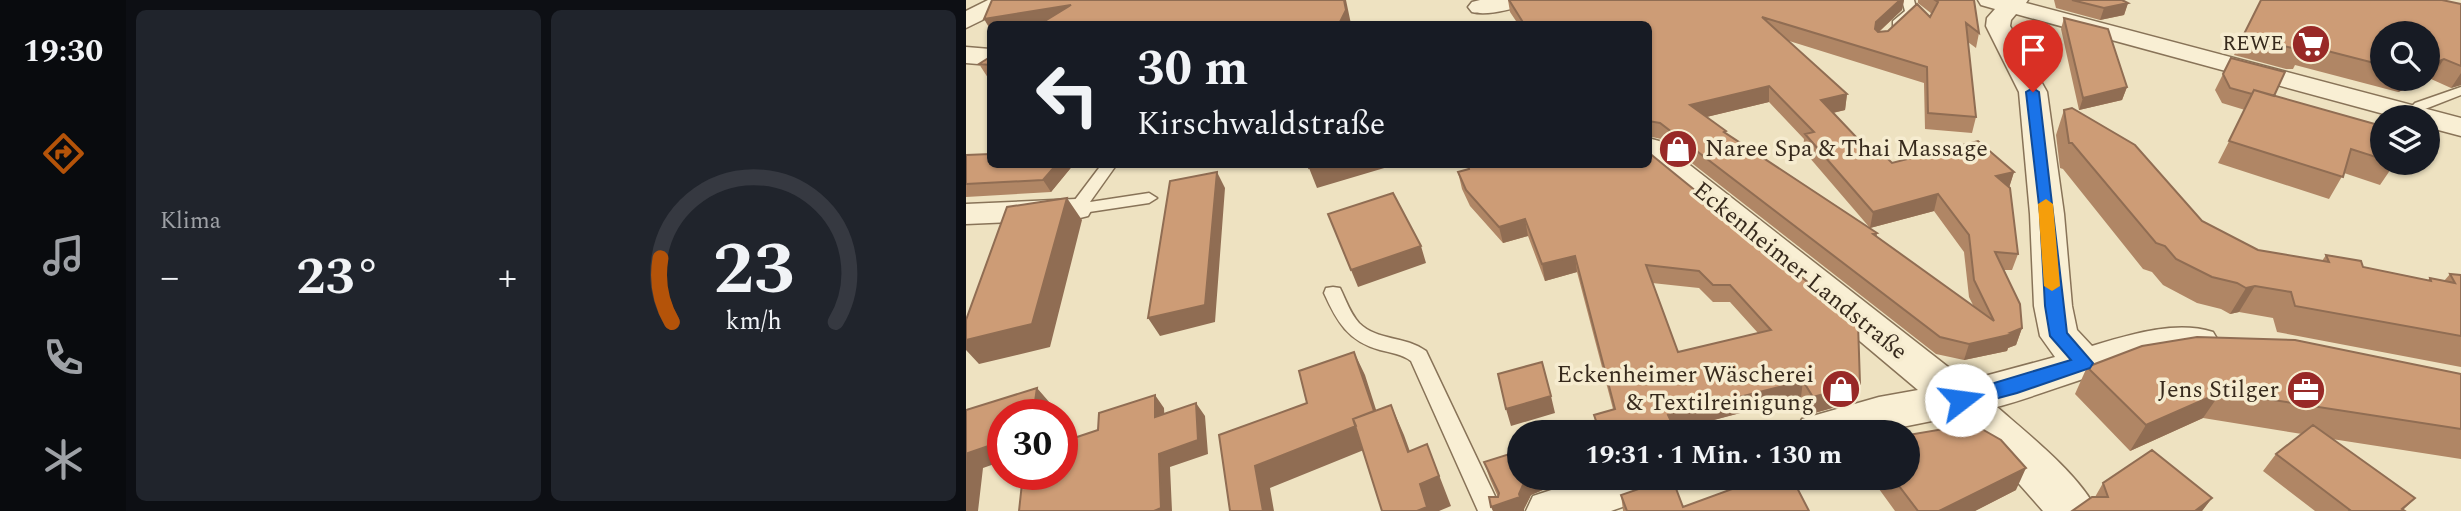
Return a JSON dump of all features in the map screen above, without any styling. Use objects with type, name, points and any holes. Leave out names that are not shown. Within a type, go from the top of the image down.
[{"type":"street","points":[[966,21],[1005,0]]},
{"type":"street","points":[[1477,3],[1518,0]]},
{"type":"street","points":[[2084,363],[2059,336],[2053,306],[2047,214],[2033,92],[1998,26],[2006,2],[2382,105]]},
{"type":"street","points":[[1477,3],[1498,21]]},
{"type":"street","points":[[966,55],[987,57]]},
{"type":"street","points":[[2440,121],[2461,127]]},
{"type":"street","name":"Eckenheimer Landstraße","points":[[1652,150],[1892,348],[1961,400],[2021,455],[2073,511]]},
{"type":"street","points":[[966,214],[1021,221],[1076,209]]},
{"type":"street","points":[[1861,420],[2017,386],[2137,347],[2172,342],[2238,344]]},
{"type":"street","points":[[1550,511],[1613,490]]},
{"type":"lane","points":[[1889,32],[1911,12],[1908,0]]},
{"type":"lane","points":[[2423,105],[2459,91]]},
{"type":"lane","points":[[1076,209],[1107,168]]},
{"type":"lane","points":[[1076,209],[1149,198]]},
{"type":"lane","points":[[1333,293],[1347,324],[1357,335],[1374,342],[1413,350],[1419,356],[1490,511]]},
{"type":"building","points":[[992,0],[1344,0],[1346,10],[1340,21],[1045,21],[1071,5],[984,19]]},
{"type":"building","points":[[1509,0],[1900,0],[1876,22],[1875,29],[1878,32],[1888,31],[1917,4],[1930,17],[1938,2],[1935,0],[1974,0],[1979,33],[1966,23],[1976,117],[1928,113],[1927,67],[1762,17],[1847,94],[1821,100],[1875,157],[1884,155],[1892,163],[1978,141],[2014,172],[1996,176],[2010,188],[2018,254],[1995,252],[2020,304],[2022,328],[2010,333],[2013,334],[1969,344],[1940,337],[1660,123],[1652,122],[1652,21],[1522,21]],"holes":[[[1769,86],[1814,132],[1805,134],[1873,212],[1938,194],[1969,235],[1974,280],[1994,321],[1873,234],[1877,233],[1724,132],[1726,131],[1690,105]]]},
{"type":"building","points":[[2072,0],[2122,0],[2128,3],[2104,8]]},
{"type":"building","points":[[2261,0],[2442,0],[2461,4],[2461,66],[2444,59],[2440,61],[2440,21],[2370,21],[2370,62],[2304,45],[2303,50],[2296,49],[2243,36]]},
{"type":"building","points":[[2064,18],[2108,29],[2127,87],[2083,98]]},
{"type":"building","points":[[2231,58],[2285,72],[2274,96],[2254,90],[2252,94],[2230,88],[2223,74]]},
{"type":"building","points":[[2254,90],[2370,123],[2370,155],[2351,149],[2343,177],[2229,141]]},
{"type":"building","points":[[2072,108],[2135,145],[2202,221],[2258,250],[2329,262],[2326,255],[2361,261],[2363,267],[2431,281],[2430,278],[2455,283],[2450,274],[2461,275],[2461,336],[2295,306],[2291,292],[2255,286],[2246,288],[2212,277],[2176,259],[2165,246],[2156,243],[2072,143],[2069,143],[2064,110]]},
{"type":"building","points":[[987,154],[987,168],[1054,168],[1043,180],[966,184],[966,155]]},
{"type":"building","points":[[1652,155],[1858,323],[1860,384],[1813,397],[1803,381],[1668,415],[1670,420],[1596,420],[1594,415],[1615,409],[1575,256],[1542,264],[1525,219],[1499,227],[1466,190],[1458,172],[1469,168],[1652,168]],"holes":[[[1646,265],[1699,271],[1713,285],[1730,285],[1771,330],[1678,352]]]},
{"type":"building","points":[[1217,172],[1205,305],[1148,318],[1170,181]]},
{"type":"building","points":[[1393,193],[1421,246],[1351,270],[1328,214]]},
{"type":"building","points":[[1067,198],[1032,324],[966,340],[966,320],[1007,207]]},
{"type":"building","points":[[2197,337],[2295,340],[2461,374],[2461,429],[2221,392],[2146,425],[2087,367],[2142,346]]},
{"type":"building","points":[[1354,352],[1374,411],[1353,419],[1356,426],[1255,466],[1263,511],[1230,511],[1219,435],[1307,403],[1299,371]]},
{"type":"building","points":[[1542,362],[1551,396],[1506,409],[1498,374]]},
{"type":"building","points":[[1037,388],[1035,399],[1002,399]]},
{"type":"building","points":[[1155,395],[1155,417],[1196,403],[1198,440],[1159,454],[1161,508],[1154,511],[1019,511],[1021,490],[1078,490],[1078,437],[1098,430],[1099,413]]},
{"type":"building","points":[[987,403],[987,446],[968,453],[966,464],[966,410]]},
{"type":"building","points":[[1391,405],[1408,452],[1427,444],[1439,476],[1420,484],[1427,507],[1417,511],[1382,511],[1353,419]]},
{"type":"building","points":[[1973,424],[2001,440],[2026,468],[1939,511],[1918,511],[1902,490],[1920,490],[1920,433]]},
{"type":"building","points":[[2313,425],[2415,498],[2402,509],[2405,511],[2349,511],[2276,454]]},
{"type":"building","points":[[2152,450],[2212,498],[2195,511],[2072,511],[2092,497],[2108,497],[2103,483]]},
{"type":"building","points":[[1507,455],[1507,490],[1521,490],[1520,497],[1491,507],[1489,497],[1498,497],[1499,493],[1484,462]]},
{"type":"building","points":[[1636,490],[1677,490],[1683,507],[1730,490],[1798,490],[1809,511],[1627,511],[1621,495]]},
{"type":"slow traffic","points":[[2046,204],[2052,286]]},
{"type":"place","name":"REWE","points":[[2311,44]]},
{"type":"place","name":"Naree Spa & Thai Massage","points":[[1678,149]]},
{"type":"place","name":"Eckenheimer Wäscherei & Textilreinigung","points":[[1841,389]]},
{"type":"place","name":"Jens Stilger","points":[[2306,390]]},
{"type":"route","points":[[1961,400],[2017,386],[2084,363],[2059,336],[2053,306],[2047,214],[2033,92]]}]
